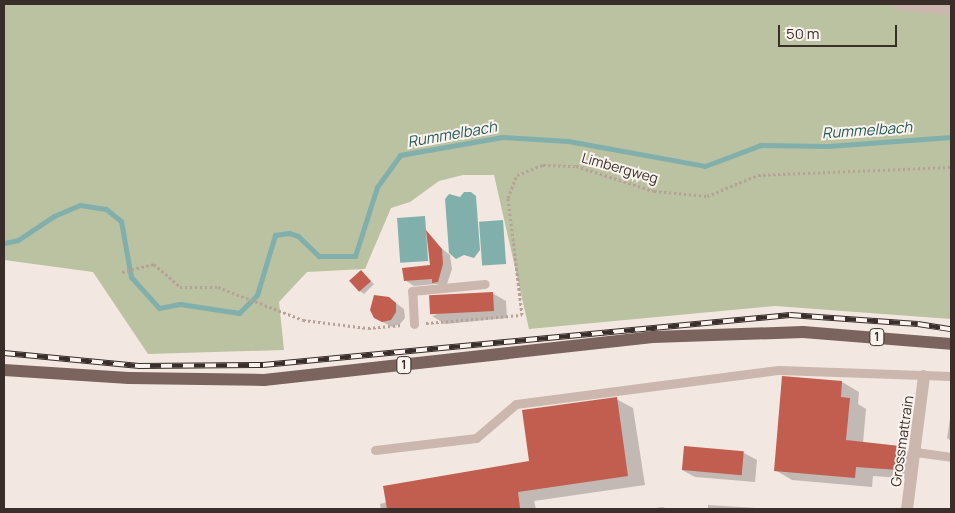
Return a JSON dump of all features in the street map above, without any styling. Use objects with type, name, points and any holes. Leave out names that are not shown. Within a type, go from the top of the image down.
[{"type":"main road","name":"1","points":[[4,370],[129,378],[264,380],[653,337],[803,332],[951,344]]},
{"type":"street","points":[[898,4],[951,9]]},
{"type":"street","name":"Grossmattrain","points":[[907,509],[916,452],[924,376]]},
{"type":"lane","points":[[414,324],[412,291],[485,284]]},
{"type":"lane","points":[[375,450],[476,438],[516,404],[779,370],[951,376]]},
{"type":"lane","points":[[916,452],[951,457]]},
{"type":"path","name":"Limbergweg","points":[[122,272],[154,264],[180,287],[218,287],[303,320],[368,328],[522,315],[508,198],[517,175],[543,165],[576,166],[654,191],[707,196],[758,175],[951,167]]},
{"type":"green space","points":[[4,4],[898,4],[951,9],[951,319],[775,306],[529,329],[494,175],[463,175],[439,181],[410,202],[391,208],[365,269],[307,272],[279,302],[284,350],[148,354],[93,272],[4,260]]},
{"type":"water","points":[[464,192],[471,192],[476,196],[480,250],[474,258],[464,255],[456,259],[449,253],[445,199],[449,194],[460,197]]},
{"type":"water","points":[[425,216],[428,261],[400,263],[397,218]]},
{"type":"water","points":[[503,220],[506,264],[482,266],[479,222]]},
{"type":"building","points":[[426,230],[442,249],[443,264],[438,282],[432,283],[432,279],[404,281],[402,268],[430,265]]},
{"type":"building","points":[[361,270],[371,281],[359,292],[349,281]]},
{"type":"building","points":[[493,292],[494,311],[430,314],[429,295]]},
{"type":"building","points":[[374,295],[389,297],[396,303],[396,312],[391,320],[382,322],[374,318],[370,310]]},
{"type":"building","points":[[782,376],[842,381],[841,397],[850,398],[846,440],[900,446],[898,470],[856,467],[855,478],[774,471]]},
{"type":"building","points":[[617,397],[628,476],[518,492],[520,508],[387,509],[383,486],[529,461],[522,410]]},
{"type":"building","points":[[684,446],[744,451],[742,475],[682,470]]},
{"type":"waterway","name":"Rummelbach","points":[[4,243],[18,240],[54,216],[80,205],[106,209],[121,221],[131,277],[159,308],[180,304],[239,313],[257,295],[275,235],[289,233],[298,236],[319,256],[355,256],[377,187],[400,155],[502,137],[568,141],[705,166],[761,145],[828,146],[951,137]]},
{"type":"railway","points":[[4,353],[139,366],[263,365],[790,315],[918,324],[951,329]]}]
